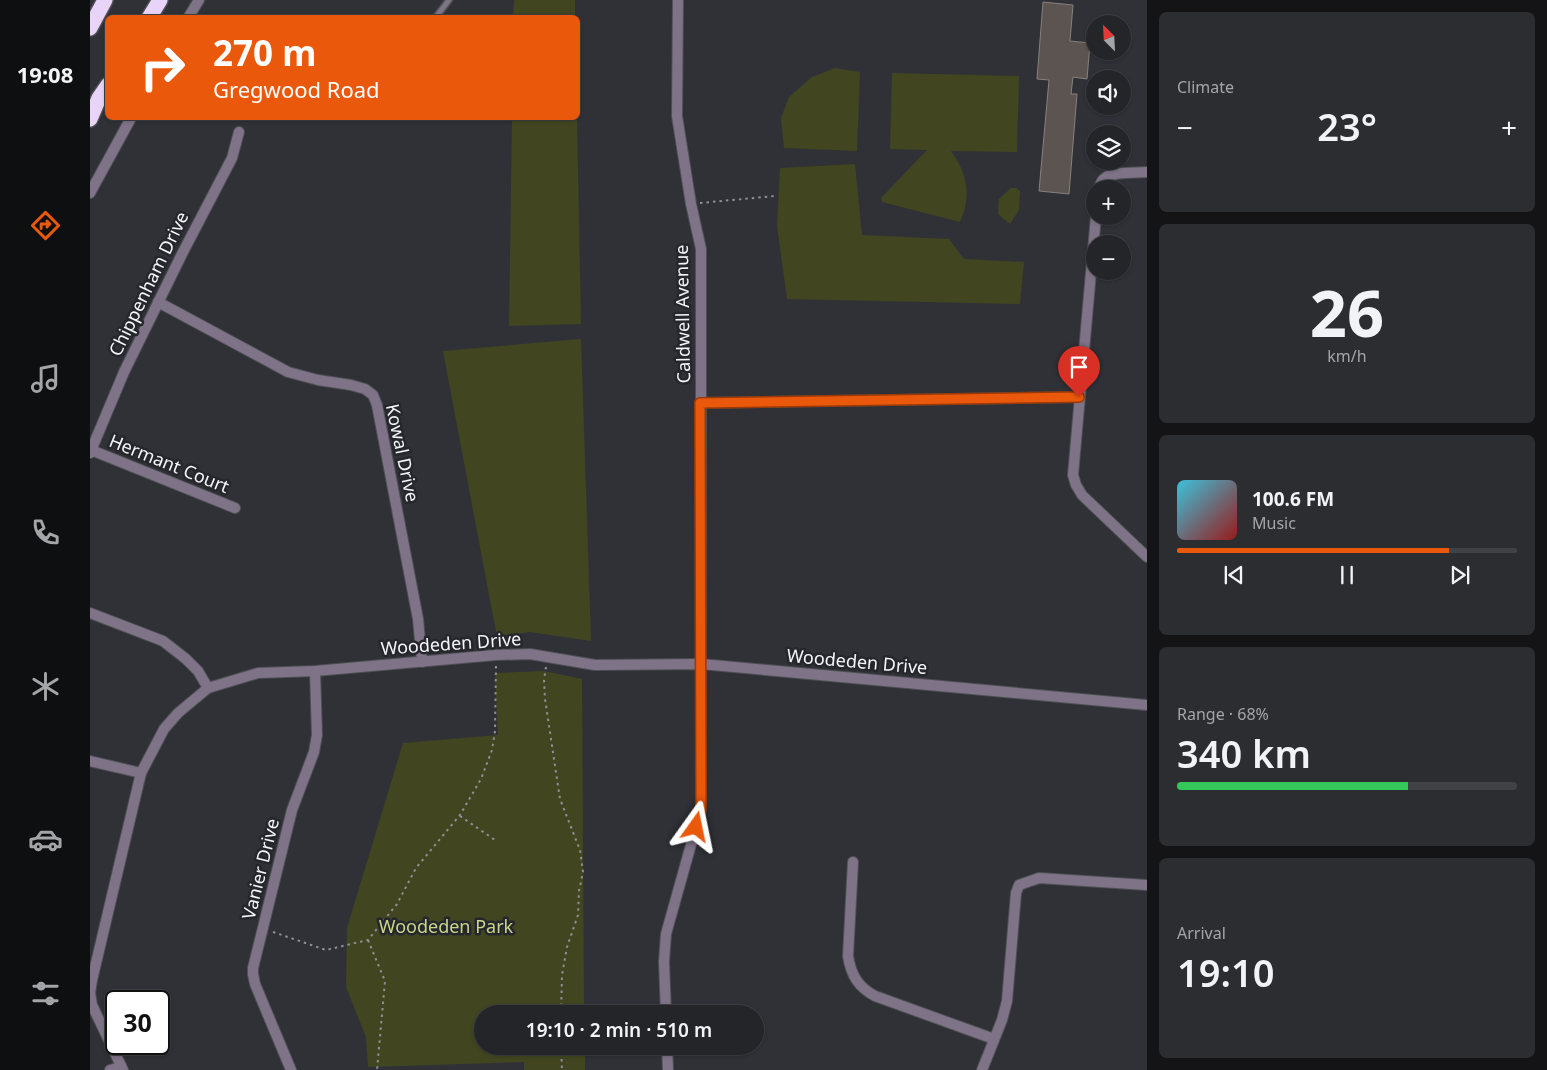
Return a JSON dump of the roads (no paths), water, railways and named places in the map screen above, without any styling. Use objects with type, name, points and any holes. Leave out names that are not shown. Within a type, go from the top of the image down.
[{"type":"highway","points":[[90,28],[105,0]]},
{"type":"highway","points":[[151,15],[160,0]]},
{"type":"highway","points":[[90,119],[105,90]]},
{"type":"street","points":[[190,15],[199,0]]},
{"type":"street","name":"Caldwell Avenue","points":[[666,1005],[664,962],[666,934],[701,809],[701,249],[691,204],[677,116],[678,0]]},
{"type":"street","points":[[90,193],[130,120]]},
{"type":"street","name":"Chippenham Drive","points":[[90,452],[124,372],[232,158],[239,132]]},
{"type":"street","points":[[1103,180],[1106,176],[1116,174],[1147,172]]},
{"type":"street","points":[[1095,225],[1073,475],[1076,486],[1082,495],[1147,557]]},
{"type":"street","name":"Kowal Drive","points":[[158,302],[288,372],[318,380],[359,387],[373,395],[377,405],[418,619],[422,662]]},
{"type":"street","points":[[700,403],[1079,397]]},
{"type":"street","name":"Hermant Court","points":[[90,452],[235,508]]},
{"type":"street","points":[[90,613],[163,641],[198,671],[208,688]]},
{"type":"street","name":"Woodeden Drive","points":[[122,1068],[92,1004],[90,993],[92,980],[141,773],[164,729],[178,712],[208,688],[258,673],[315,672],[496,655],[530,654],[595,665],[701,664],[1147,705]]},
{"type":"street","name":"Vanier Drive","points":[[291,1070],[255,984],[253,974],[292,810],[314,752],[317,735],[315,672]]},
{"type":"street","points":[[90,761],[141,773]]},
{"type":"street","points":[[853,862],[848,956],[850,969],[857,981],[866,991],[875,996],[994,1039]]},
{"type":"street","points":[[982,1070],[1008,1001],[1016,893],[1019,885],[1039,878],[1147,885]]},
{"type":"street","points":[[667,1055],[668,1070]]},
{"type":"street","points":[[110,1070],[122,1068]]},
{"type":"lane","points":[[438,15],[449,0]]},
{"type":"park label","name":"Woodeden Park","points":[[446,927]]}]
